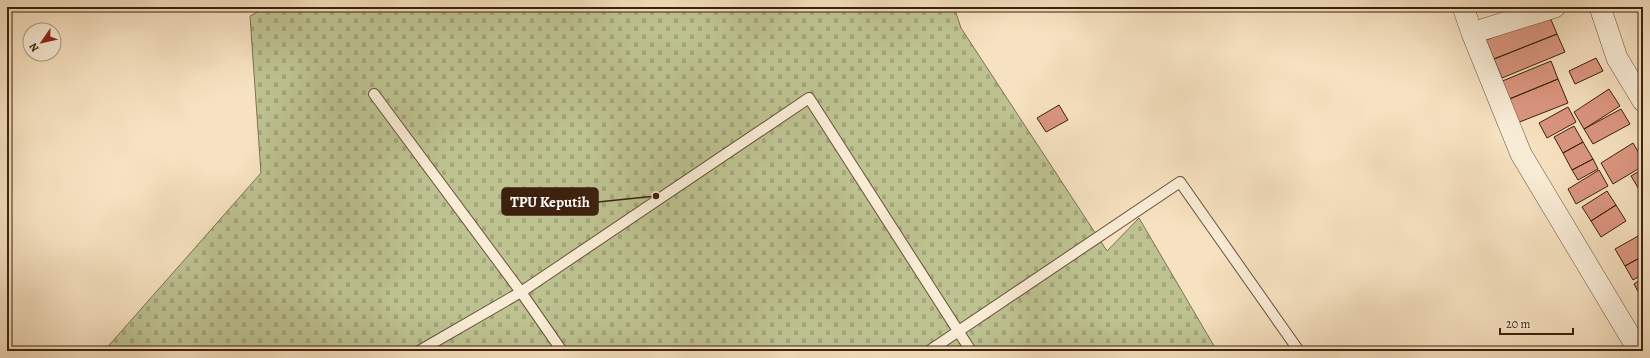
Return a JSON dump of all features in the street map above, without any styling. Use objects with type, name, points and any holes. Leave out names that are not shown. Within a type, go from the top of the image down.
[{"type":"street","points":[[1463,7],[1521,154],[1639,351]]},
{"type":"street","points":[[1472,33],[1555,7]]},
{"type":"street","points":[[1600,7],[1617,58],[1643,101]]},
{"type":"lane","points":[[374,94],[521,292],[562,351]]},
{"type":"lane","points":[[418,351],[521,292],[809,98],[957,332],[971,351]]},
{"type":"lane","points":[[929,351],[1180,182],[1299,351]]},
{"type":"green space","points":[[267,7],[954,7],[961,28],[1107,251],[1139,218],[1217,351],[104,351],[261,173],[250,16]]},
{"type":"building","points":[[1549,15],[1557,34],[1494,59],[1486,40]]},
{"type":"building","points":[[1557,34],[1565,52],[1502,78],[1494,59]]},
{"type":"building","points":[[1596,58],[1603,71],[1575,84],[1569,71]]},
{"type":"building","points":[[1551,61],[1558,79],[1507,100],[1500,82]]},
{"type":"building","points":[[1558,79],[1568,103],[1517,123],[1507,100]]},
{"type":"building","points":[[1609,89],[1620,106],[1584,129],[1574,112]]},
{"type":"building","points":[[1059,105],[1068,120],[1046,132],[1037,118]]},
{"type":"building","points":[[1568,107],[1576,122],[1547,138],[1539,123]]},
{"type":"building","points":[[1621,109],[1630,124],[1593,144],[1584,129]]},
{"type":"building","points":[[1574,126],[1583,142],[1563,153],[1554,137]]},
{"type":"building","points":[[1583,142],[1593,159],[1572,170],[1563,153]]},
{"type":"building","points":[[1633,143],[1643,160],[1643,166],[1613,184],[1601,163]]},
{"type":"building","points":[[1593,159],[1598,169],[1578,180],[1572,170]]},
{"type":"building","points":[[1643,169],[1643,189],[1640,191],[1631,176]]},
{"type":"building","points":[[1599,170],[1608,186],[1576,204],[1568,189]]},
{"type":"building","points":[[1607,191],[1616,205],[1591,221],[1582,207]]},
{"type":"building","points":[[1616,205],[1626,221],[1601,237],[1591,221]]},
{"type":"building","points":[[1640,235],[1643,240],[1643,256],[1625,266],[1615,249]]},
{"type":"building","points":[[1643,256],[1643,274],[1633,280],[1625,266]]},
{"type":"building","points":[[1643,278],[1643,293],[1640,295],[1634,284]]},
{"type":"place","name":"TPU Keputih","points":[[656,196]]}]
